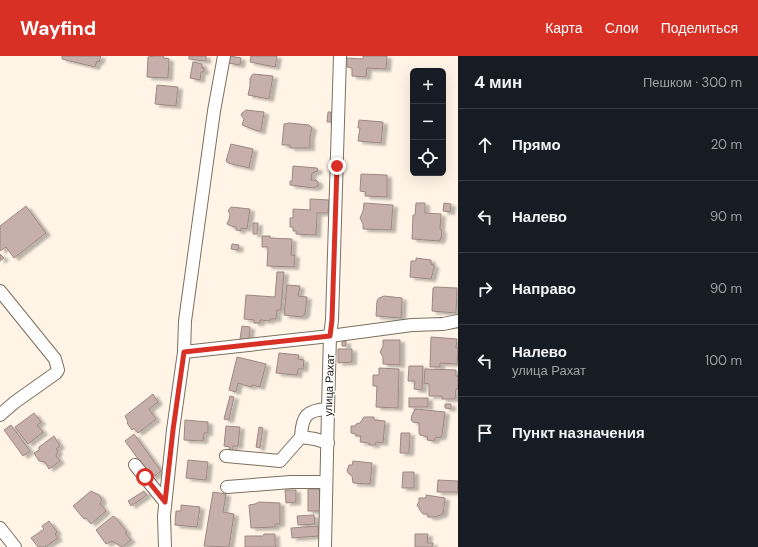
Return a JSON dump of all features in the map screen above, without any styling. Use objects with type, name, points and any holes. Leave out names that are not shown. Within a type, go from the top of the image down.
[{"type":"street","points":[[165,547],[165,502],[184,352],[185,321],[214,111],[224,56]]},
{"type":"street","name":"улица Рахат","points":[[325,547],[330,336],[332,320],[340,56]]},
{"type":"street","points":[[0,291],[55,359],[58,370],[0,415]]},
{"type":"street","points":[[184,352],[330,336],[412,325],[443,324],[458,321]]},
{"type":"street","points":[[226,456],[280,461],[301,437],[302,426],[309,413],[316,410],[328,409]]},
{"type":"street","points":[[301,437],[328,442]]},
{"type":"street","points":[[135,465],[165,502]]},
{"type":"street","points":[[227,487],[291,482],[326,482]]},
{"type":"street","points":[[0,528],[15,547]]},
{"type":"building","points":[[62,56],[101,56],[95,67],[62,59]]},
{"type":"building","points":[[163,56],[164,58],[169,59],[168,78],[147,77],[148,57]]},
{"type":"building","points":[[189,56],[206,56],[206,61],[189,59]]},
{"type":"building","points":[[230,56],[241,58],[240,65],[228,63]]},
{"type":"building","points":[[251,56],[277,56],[275,67],[250,62]]},
{"type":"building","points":[[363,56],[387,56],[386,69],[367,68],[366,77],[352,76],[352,68],[347,67],[347,58],[363,59]]},
{"type":"building","points":[[193,62],[202,64],[202,68],[204,68],[204,72],[201,72],[200,80],[190,78]]},
{"type":"building","points":[[254,74],[273,76],[269,99],[248,95],[250,79]]},
{"type":"building","points":[[157,85],[178,87],[176,106],[155,104]]},
{"type":"building","points":[[246,110],[264,112],[261,131],[242,125],[244,119],[241,115]]},
{"type":"building","points":[[328,112],[331,112],[331,122],[327,122]]},
{"type":"building","points":[[359,120],[383,122],[381,143],[358,141],[360,128],[358,128]]},
{"type":"building","points":[[284,124],[309,125],[312,128],[310,148],[290,148],[290,145],[282,145]]},
{"type":"building","points":[[231,144],[253,149],[249,168],[228,163],[226,161]]},
{"type":"building","points":[[293,166],[317,168],[318,171],[312,173],[311,180],[316,180],[318,182],[318,186],[314,188],[290,185],[290,181],[292,181]]},
{"type":"building","points":[[361,174],[387,175],[387,197],[365,196],[366,192],[360,191]]},
{"type":"building","points":[[310,199],[329,200],[328,213],[317,213],[316,235],[296,234],[296,231],[293,231],[293,227],[290,227],[290,218],[293,218],[293,209],[310,210]]},
{"type":"building","points":[[364,203],[393,205],[391,230],[363,229],[363,224],[360,218]]},
{"type":"building","points":[[416,203],[425,203],[425,213],[441,214],[440,229],[442,231],[440,241],[412,239],[413,215],[415,215]]},
{"type":"building","points":[[444,203],[451,204],[450,212],[443,211]]},
{"type":"building","points":[[26,206],[46,233],[14,258],[6,247],[0,251],[0,226]]},
{"type":"building","points":[[231,207],[250,209],[247,229],[241,228],[241,231],[236,230],[236,227],[228,225],[227,223],[230,214],[228,211]]},
{"type":"building","points":[[253,223],[258,223],[257,234],[253,234]]},
{"type":"building","points":[[262,236],[292,239],[291,255],[295,255],[294,267],[267,266],[268,247],[262,247]]},
{"type":"building","points":[[232,244],[239,245],[238,250],[231,249]]},
{"type":"building","points":[[0,254],[4,258],[0,261]]},
{"type":"building","points":[[416,258],[431,260],[431,264],[434,265],[434,268],[431,279],[410,277],[411,261],[416,261]]},
{"type":"building","points":[[277,272],[284,272],[281,310],[277,310],[276,319],[270,319],[270,321],[260,320],[260,323],[254,323],[254,320],[244,319],[246,295],[275,297]]},
{"type":"building","points":[[287,285],[300,286],[298,296],[307,297],[305,314],[302,317],[284,315]]},
{"type":"building","points":[[433,288],[457,288],[456,313],[432,311]]},
{"type":"building","points":[[384,296],[402,298],[401,318],[376,316],[377,301],[379,298]]},
{"type":"building","points":[[242,326],[250,327],[249,340],[240,339]]},
{"type":"building","points":[[431,337],[457,339],[457,364],[440,363],[440,367],[430,367]]},
{"type":"building","points":[[383,340],[400,340],[400,365],[383,364],[383,357],[380,352],[383,346]]},
{"type":"building","points":[[346,341],[346,346],[342,346],[342,342]]},
{"type":"building","points":[[338,349],[352,349],[352,362],[338,363]]},
{"type":"building","points":[[279,353],[299,355],[298,359],[304,360],[303,369],[298,369],[297,375],[276,373]]},
{"type":"building","points":[[237,357],[266,364],[260,387],[252,385],[251,387],[238,383],[236,392],[229,390]]},
{"type":"building","points":[[409,366],[423,366],[422,390],[414,389],[415,381],[408,381]]},
{"type":"building","points":[[379,368],[399,369],[398,408],[376,407],[377,386],[373,386],[373,375],[379,375]]},
{"type":"building","points":[[425,369],[456,370],[456,376],[458,376],[458,389],[456,389],[455,399],[442,399],[442,396],[429,396],[429,384],[424,383]]},
{"type":"building","points":[[153,394],[158,402],[149,409],[156,419],[138,433],[134,428],[132,430],[127,423],[128,422],[125,416]]},
{"type":"building","points":[[230,396],[234,397],[229,420],[224,419]]},
{"type":"building","points":[[409,398],[428,398],[428,407],[409,407]]},
{"type":"building","points":[[445,404],[451,404],[451,409],[445,408]]},
{"type":"building","points":[[415,409],[445,412],[441,437],[435,438],[434,441],[427,440],[428,437],[420,435],[419,423],[411,420]]},
{"type":"building","points":[[34,413],[41,422],[37,425],[43,432],[28,444],[15,427]]},
{"type":"building","points":[[364,417],[374,417],[374,420],[385,421],[383,443],[376,442],[375,445],[369,445],[369,443],[360,442],[361,436],[356,436],[356,434],[351,433],[351,426],[355,426],[356,424],[360,423]]},
{"type":"building","points":[[185,420],[208,422],[208,433],[204,433],[203,441],[184,440]]},
{"type":"building","points":[[11,425],[30,451],[23,456],[4,430]]},
{"type":"building","points":[[226,426],[240,427],[238,446],[233,446],[232,453],[229,452],[230,447],[224,446]]},
{"type":"building","points":[[259,427],[263,428],[260,448],[256,447]]},
{"type":"building","points":[[401,433],[410,433],[409,453],[400,453]]},
{"type":"building","points":[[134,434],[161,471],[152,478],[125,441]]},
{"type":"building","points":[[54,436],[60,446],[56,449],[58,451],[56,456],[60,461],[49,469],[45,462],[39,461],[34,453],[39,450],[39,447]]},
{"type":"building","points":[[188,460],[208,462],[206,480],[186,478]]},
{"type":"building","points":[[353,461],[372,463],[370,484],[353,483],[352,476],[347,471],[349,465],[352,465]]},
{"type":"building","points":[[403,472],[414,472],[414,488],[402,488]]},
{"type":"building","points":[[438,480],[458,481],[458,492],[437,492]]},
{"type":"building","points":[[308,489],[320,489],[320,511],[308,511]]},
{"type":"building","points":[[285,490],[296,490],[296,502],[286,503]]},
{"type":"building","points":[[91,491],[99,495],[102,500],[100,504],[106,511],[91,524],[86,518],[84,519],[73,506]]},
{"type":"building","points":[[144,491],[147,495],[131,506],[128,501]]},
{"type":"building","points":[[213,492],[226,494],[223,512],[234,514],[229,547],[204,546]]},
{"type":"building","points":[[426,495],[445,498],[443,514],[435,517],[428,517],[428,514],[423,514],[419,509],[419,506],[417,506],[419,498],[426,498]]},
{"type":"building","points":[[259,502],[280,503],[280,524],[275,524],[275,527],[251,528],[249,505]]},
{"type":"building","points":[[181,505],[200,507],[197,527],[175,525],[176,511],[181,511]]},
{"type":"building","points":[[314,515],[315,524],[298,525],[297,516]]},
{"type":"building","points":[[113,516],[127,532],[125,533],[131,540],[122,547],[112,541],[106,544],[96,530]]},
{"type":"building","points":[[49,521],[57,532],[55,534],[58,538],[45,547],[38,547],[31,538],[44,529],[42,526]]},
{"type":"building","points":[[318,526],[319,536],[292,538],[291,528]]},
{"type":"building","points":[[264,534],[275,534],[276,547],[245,547],[245,536],[263,536]]},
{"type":"building","points":[[415,534],[428,534],[427,543],[433,543],[432,547],[415,547]]},
{"type":"route","points":[[145,477],[153,485],[165,502],[184,352],[330,336],[332,320],[337,166]]}]
